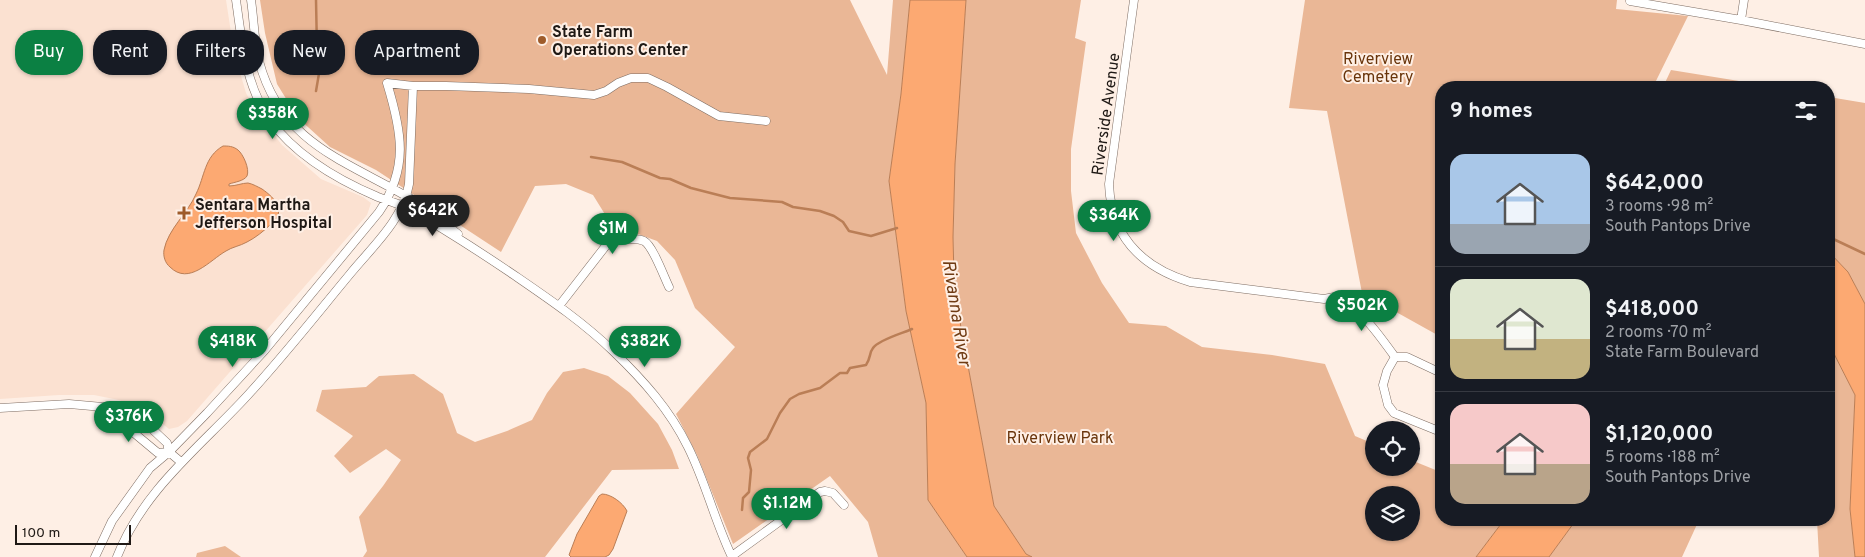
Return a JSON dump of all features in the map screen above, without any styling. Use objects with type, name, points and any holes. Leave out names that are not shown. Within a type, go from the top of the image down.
[{"type":"street","points":[[236,0],[245,62],[258,98],[270,120],[305,156],[355,186],[403,206],[474,248],[559,306],[612,350],[666,410],[689,448],[732,557],[820,492],[834,493],[844,506]]},
{"type":"street","points":[[251,0],[259,60],[271,92],[282,112],[313,143],[326,153],[406,196],[441,220],[474,248]]},
{"type":"street","name":"Riverside Avenue","points":[[1134,0],[1109,184],[1112,210],[1124,236],[1142,258],[1153,266],[1190,282],[1317,299],[1339,296],[1358,310],[1395,357]]},
{"type":"street","points":[[1741,20],[1744,0]]},
{"type":"street","points":[[1630,1],[1865,44]]},
{"type":"street","points":[[95,557],[119,509],[150,468],[169,452],[265,350],[387,200],[393,189],[398,167],[400,134],[387,83],[413,86],[529,89],[594,95],[631,78],[648,78],[668,86],[719,116],[766,121]]},
{"type":"street","points":[[117,557],[128,533],[140,514],[181,462],[230,414],[278,360],[376,243],[403,206],[409,184],[413,86]]},
{"type":"street","points":[[559,306],[608,244],[614,242],[638,240],[648,244],[669,287]]},
{"type":"street","points":[[1435,370],[1407,357],[1395,357],[1387,371],[1383,385],[1388,404],[1394,413],[1435,430]]},
{"type":"street","points":[[0,408],[70,404],[114,408],[151,428],[167,443],[169,452],[181,462]]},
{"type":"street","points":[[98,408],[128,428],[158,452],[169,452]]},
{"type":"shaded area","name":"Sentara Martha Jefferson Hospital","points":[[0,0],[226,0],[231,30],[177,30],[177,75],[241,75],[246,93],[257,113],[282,145],[321,179],[363,197],[371,203],[367,215],[187,421],[178,427],[169,429],[145,410],[119,400],[94,395],[0,399]]},
{"type":"green space","points":[[260,0],[850,0],[887,75],[893,0],[910,0],[901,94],[889,181],[906,311],[926,403],[928,500],[967,557],[878,557],[868,522],[830,476],[733,544],[697,455],[676,414],[735,347],[695,308],[675,260],[657,241],[611,224],[593,195],[566,184],[535,186],[501,252],[376,170],[330,147],[298,118],[277,84],[275,75],[345,75],[345,30],[274,30],[274,71]]},
{"type":"green space","name":"Riverview Park","points":[[966,0],[1081,0],[1075,38],[1086,42],[1071,149],[1071,191],[1076,233],[1102,283],[1129,323],[1166,326],[1202,347],[1272,355],[1325,364],[1355,436],[1365,440],[1365,476],[1420,476],[1420,464],[1435,470],[1435,526],[1499,526],[1476,557],[1032,557],[1026,554],[994,506],[961,328],[954,277],[955,164]]},
{"type":"green space","name":"Riverview Cemetery","points":[[1305,0],[1617,0],[1616,9],[1688,16],[1656,81],[1435,81],[1435,334],[1362,293],[1327,111],[1289,108]]},
{"type":"green space","points":[[1671,70],[1739,81],[1666,81]]},
{"type":"green space","points":[[1835,98],[1865,103],[1865,304],[1848,272],[1835,258]]},
{"type":"green space","points":[[1835,356],[1855,395],[1850,509],[1855,557],[1819,557],[1817,526],[1835,526]]},
{"type":"green space","points":[[584,368],[608,376],[630,393],[658,424],[672,450],[679,469],[612,470],[545,557],[363,557],[367,551],[359,517],[401,460],[386,449],[350,473],[334,456],[353,436],[316,411],[322,390],[366,387],[379,376],[414,374],[443,394],[457,433],[475,442],[532,420],[547,393],[563,372]]},
{"type":"green space","points":[[1572,526],[1696,526],[1682,557],[1549,557]]},
{"type":"green space","points":[[225,546],[241,557],[196,557],[197,553]]},
{"type":"water","name":"Rivanna River","points":[[910,0],[966,0],[955,164],[954,277],[961,328],[994,506],[1026,554],[1032,557],[967,557],[928,500],[926,403],[906,311],[889,181],[901,94]]},
{"type":"water","points":[[223,146],[238,150],[244,158],[248,170],[246,178],[229,184],[229,186],[248,183],[262,189],[275,201],[279,210],[278,214],[276,219],[259,234],[228,250],[199,270],[185,274],[177,272],[168,265],[165,259],[166,242],[192,201],[208,161]]},
{"type":"water","points":[[1835,258],[1848,272],[1865,304],[1865,557],[1855,557],[1850,509],[1855,395],[1835,356]]},
{"type":"water","points":[[602,494],[616,500],[627,511],[613,549],[605,557],[571,557],[569,555],[577,534]]},
{"type":"water","points":[[1499,526],[1572,526],[1549,557],[1476,557]]},
{"type":"waterway","points":[[316,0],[317,50],[321,62],[316,91]]},
{"type":"waterway","points":[[591,157],[622,162],[660,178],[670,179],[691,188],[730,198],[782,202],[793,207],[820,211],[834,216],[843,222],[849,231],[871,236],[897,228]]},
{"type":"waterway","points":[[1835,240],[1865,254]]},
{"type":"waterway","points":[[742,510],[743,498],[749,492],[751,470],[748,458],[750,452],[767,439],[780,413],[790,399],[799,394],[820,388],[840,373],[847,373],[850,368],[866,365],[876,345],[912,329]]},
{"type":"place","name":"State Farm Operations Center","points":[[542,40]]},
{"type":"place","name":"Sentara Martha Jefferson Hospital","points":[[184,213]]}]
